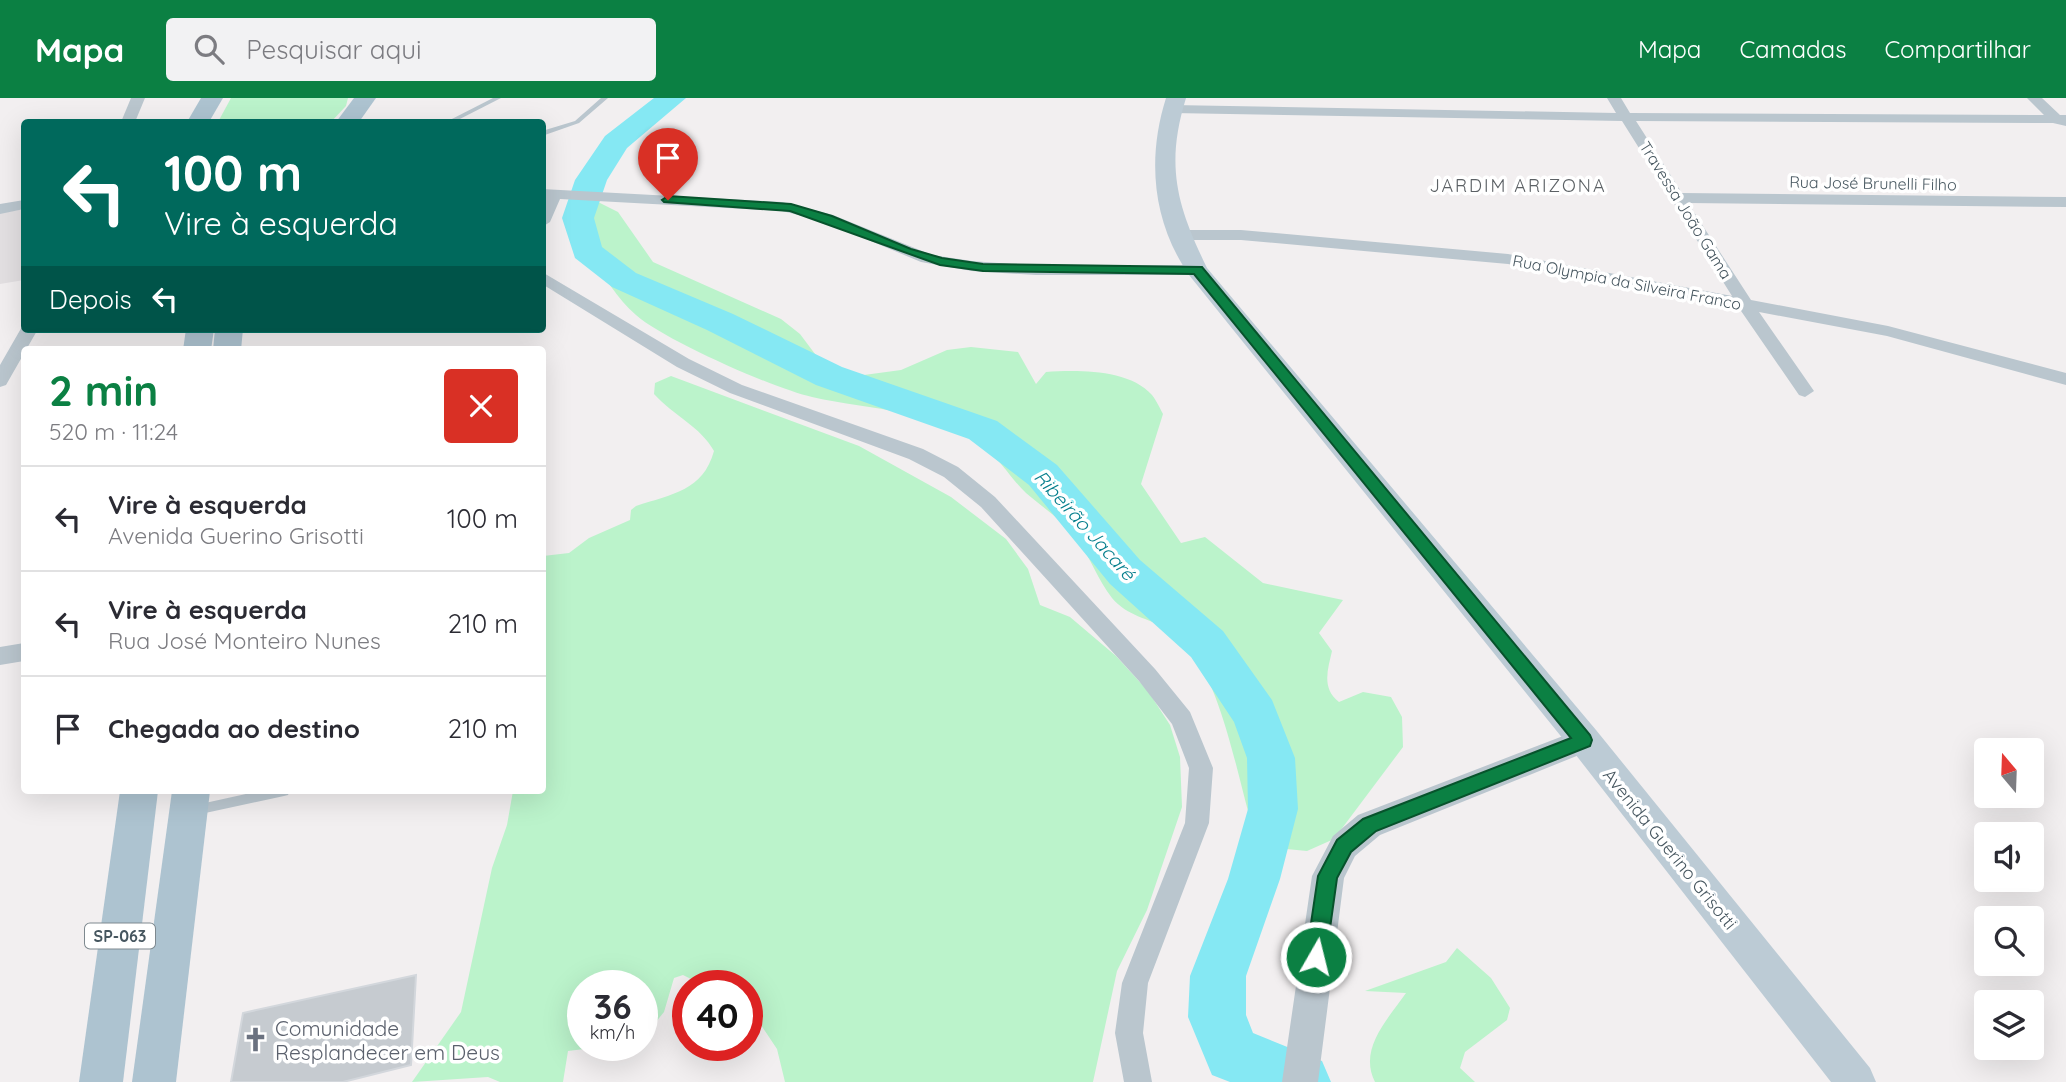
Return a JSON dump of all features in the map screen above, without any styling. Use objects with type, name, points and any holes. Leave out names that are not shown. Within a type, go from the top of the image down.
[{"type":"main road","points":[[200,119],[212,98]]},
{"type":"main road","points":[[350,119],[365,98]]},
{"type":"main road","name":"Avenida Guerino Grisotti","points":[[1174,103],[1162,155],[1163,185],[1180,235],[1197,270],[1584,740],[1856,1082]]},
{"type":"main road","name":"SP-063","points":[[101,1082],[139,794]]},
{"type":"main road","name":"SP-063","points":[[153,1082],[190,801]]},
{"type":"street","points":[[129,119],[138,98]]},
{"type":"street","name":"Travessa João Gama","points":[[1614,98],[1745,304],[1805,391]]},
{"type":"street","points":[[2035,98],[2063,122]]},
{"type":"street","points":[[1174,103],[1626,117],[2063,122]]},
{"type":"street","points":[[549,194],[791,208],[828,218],[906,251],[940,261],[983,267],[1197,270]]},
{"type":"street","name":"Rua José Brunelli Filho","points":[[1680,198],[2066,202]]},
{"type":"street","points":[[0,209],[21,206]]},
{"type":"street","name":"Rua Olympia da Silveira Franco","points":[[1180,235],[1241,235],[1508,259],[1888,331],[2066,379]]},
{"type":"street","points":[[546,279],[683,363],[725,384],[916,454],[951,472],[997,511],[1147,675],[1182,719],[1201,768],[1197,823],[1135,983],[1129,1033],[1138,1082]]},
{"type":"street","points":[[0,382],[27,333]]},
{"type":"street","points":[[0,656],[21,652]]},
{"type":"street","points":[[1300,1082],[1328,876],[1344,846],[1369,825],[1414,805],[1584,740]]},
{"type":"lane","points":[[456,119],[498,98]]},
{"type":"lane","points":[[546,133],[577,122],[605,98]]},
{"type":"lane","points":[[190,801],[256,794]]},
{"type":"shaded area","points":[[21,210],[21,280],[0,284],[0,213]]},
{"type":"green space","points":[[231,98],[348,98],[346,106],[334,119],[220,119]]},
{"type":"green space","points":[[598,202],[618,212],[653,262],[781,319],[800,334],[818,358],[838,369],[864,375],[901,370],[947,350],[971,347],[1018,352],[1036,384],[1046,372],[1072,371],[1117,376],[1142,386],[1152,395],[1163,414],[1141,484],[1181,543],[1205,537],[1263,583],[1343,600],[1319,633],[1332,651],[1327,678],[1333,697],[1339,702],[1363,692],[1391,697],[1402,717],[1403,747],[1334,839],[1307,851],[1276,848],[1259,835],[1250,818],[1226,727],[1198,660],[1170,631],[1118,604],[1107,591],[1071,532],[1026,493],[987,450],[967,436],[925,418],[812,397],[773,384],[694,350],[650,325],[622,301],[585,246],[582,232],[585,218]]},
{"type":"green space","points":[[671,376],[859,446],[951,497],[1006,539],[1028,569],[1040,605],[1070,617],[1116,656],[1148,691],[1170,725],[1180,757],[1182,807],[1147,910],[1117,971],[1093,1082],[785,1082],[777,1049],[763,1028],[763,970],[672,970],[672,985],[664,1012],[658,1019],[658,970],[567,970],[567,1057],[563,1082],[500,1082],[488,1077],[412,1082],[461,1012],[492,868],[507,825],[512,794],[546,794],[546,556],[569,553],[589,538],[630,520],[631,510],[636,506],[674,494],[694,483],[709,464],[714,451],[702,435],[654,394],[655,383]]},
{"type":"green space","points":[[1457,948],[1491,978],[1510,1008],[1507,1020],[1465,1052],[1460,1068],[1475,1082],[1375,1082],[1370,1058],[1373,1046],[1377,1035],[1406,993],[1365,991],[1446,962]]},
{"type":"building","points":[[416,975],[411,1065],[343,1082],[231,1082],[243,1013]]},
{"type":"waterway","name":"Ribeirão Jacaré","points":[[672,98],[616,142],[591,180],[578,218],[587,251],[624,280],[720,322],[829,376],[983,430],[1043,475],[1125,572],[1207,644],[1255,714],[1271,758],[1273,809],[1254,879],[1218,976],[1217,1017],[1233,1054],[1301,1082]]},
{"type":"place","name":"Comunidade Resplandecer em Deus","points":[[255,1040]]},
{"type":"district","name":"JARDIM ARIZONA","points":[[1518,185]]},
{"type":"route","points":[[668,200],[766,204],[791,208],[828,218],[906,251],[940,261],[983,267],[1197,270],[1584,740],[1369,825],[1344,846],[1328,876],[1316,957]]}]
